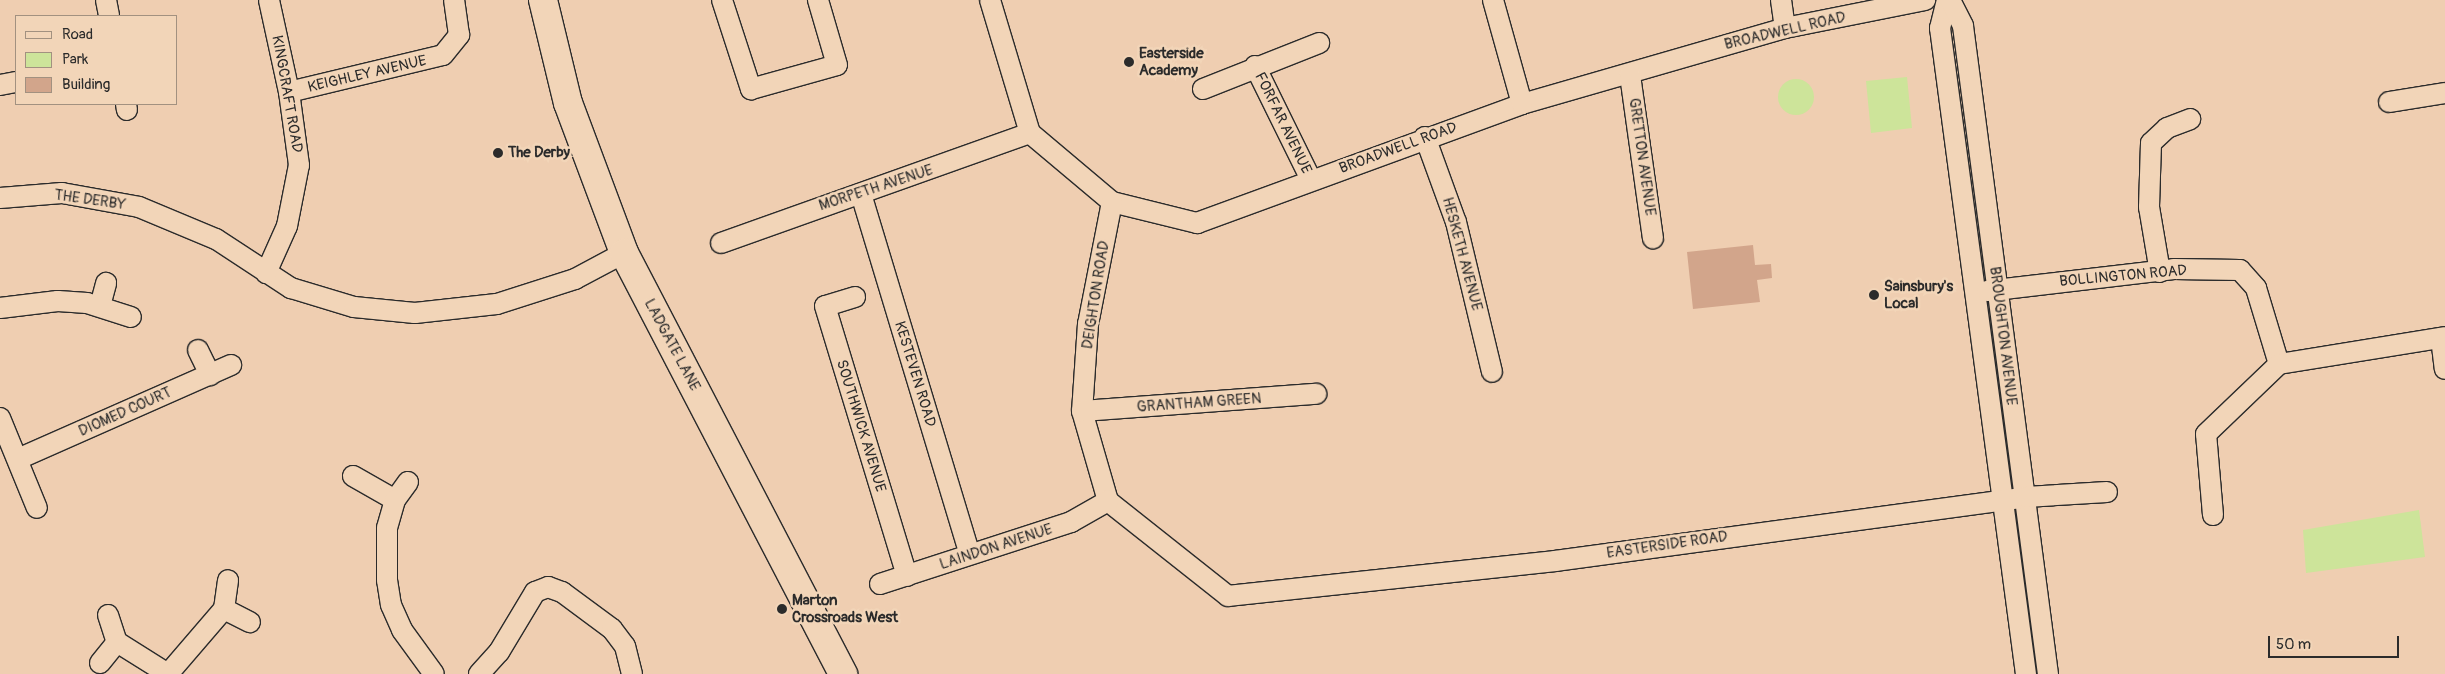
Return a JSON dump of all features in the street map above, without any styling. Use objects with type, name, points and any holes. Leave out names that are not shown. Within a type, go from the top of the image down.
[{"type":"main road","name":"LADGATE LANE","points":[[543,0],[568,103],[624,253],[843,674]]},
{"type":"street","points":[[106,0],[109,15]]},
{"type":"street","name":"KINGCRAFT ROAD","points":[[266,272],[295,195],[299,165],[289,92],[268,0]]},
{"type":"street","name":"KEIGHLEY AVENUE","points":[[289,92],[443,55],[458,35],[454,0]]},
{"type":"street","points":[[722,0],[751,89],[837,65],[818,0]]},
{"type":"street","points":[[990,0],[1030,133]]},
{"type":"street","points":[[1494,0],[1522,104]]},
{"type":"street","points":[[1781,0],[1784,28]]},
{"type":"street","name":"BROADWELL ROAD","points":[[1030,133],[1112,202],[1197,222],[1425,137],[1522,104],[1630,75],[1784,28],[1925,0]]},
{"type":"street","name":"BROUGHTON AVENUE","points":[[1948,0],[1963,26],[2048,674]]},
{"type":"street","name":"BROUGHTON AVENUE","points":[[1948,0],[1940,28],[2026,674]]},
{"type":"street","points":[[1203,89],[1255,66],[1318,43]]},
{"type":"street","name":"FORFAR AVENUE","points":[[1255,66],[1311,180]]},
{"type":"street","name":"GRETTON AVENUE","points":[[1630,75],[1653,238]]},
{"type":"street","points":[[0,85],[15,82]]},
{"type":"street","points":[[2389,102],[2445,93]]},
{"type":"street","points":[[2160,272],[2149,207],[2151,143],[2167,128],[2190,119]]},
{"type":"street","name":"MORPETH AVENUE","points":[[721,243],[1030,133]]},
{"type":"street","name":"HESKETH AVENUE","points":[[1425,137],[1456,222],[1492,372]]},
{"type":"street","name":"THE DERBY","points":[[0,198],[62,193],[139,207],[216,239],[291,288],[354,307],[432,312],[497,304],[575,279],[624,253]]},
{"type":"street","name":"KESTEVEN ROAD","points":[[861,194],[970,554]]},
{"type":"street","name":"DEIGHTON ROAD","points":[[1108,501],[1082,412],[1088,324],[1112,202]]},
{"type":"street","name":"BOLLINGTON ROAD","points":[[1975,292],[2160,272],[2240,270],[2256,288],[2279,364]]},
{"type":"street","points":[[100,306],[106,283]]},
{"type":"street","name":"SOUTHWICK AVENUE","points":[[855,297],[825,306],[907,576]]},
{"type":"street","points":[[0,308],[58,301],[100,306],[131,317]]},
{"type":"street","points":[[2213,515],[2206,434],[2279,364],[2443,338],[2445,369]]},
{"type":"street","points":[[198,350],[210,375]]},
{"type":"street","name":"DIOMED COURT","points":[[18,459],[231,365]]},
{"type":"street","name":"GRANTHAM GREEN","points":[[1082,412],[1316,394]]},
{"type":"street","points":[[0,418],[38,508]]},
{"type":"street","points":[[353,476],[395,500]]},
{"type":"street","points":[[408,482],[395,500],[386,555],[391,605],[402,630],[434,674]]},
{"type":"street","name":"EASTERSIDE ROAD","points":[[1108,501],[1228,596],[1555,560],[2026,497],[2107,492]]},
{"type":"street","name":"LAINDON AVENUE","points":[[880,584],[1071,522],[1108,501]]},
{"type":"street","points":[[108,616],[117,642],[168,674],[183,652],[224,609],[228,580]]},
{"type":"street","points":[[478,674],[499,652],[535,592],[548,587],[562,592],[612,628],[625,646],[632,674]]},
{"type":"street","points":[[224,609],[250,622]]},
{"type":"street","points":[[100,663],[117,642]]},
{"type":"green space","points":[[1907,77],[1912,128],[1871,133],[1866,81]]},
{"type":"green space","points":[[1796,79],[1803,80],[1809,84],[1813,90],[1813,104],[1809,110],[1803,114],[1796,115],[1789,114],[1783,110],[1779,104],[1778,97],[1779,90],[1783,84],[1789,80]]},
{"type":"green space","points":[[2419,510],[2425,557],[2306,573],[2303,530]]},
{"type":"building","points":[[1753,245],[1755,265],[1771,264],[1772,278],[1757,280],[1760,302],[1693,309],[1687,252]]},
{"type":"place","name":"Easterside Academy","points":[[1129,62]]},
{"type":"place","name":"The Derby","points":[[498,153]]},
{"type":"place","name":"Sainsbury's Local","points":[[1874,295]]},
{"type":"place","name":"Marton Crossroads West","points":[[782,609]]}]
